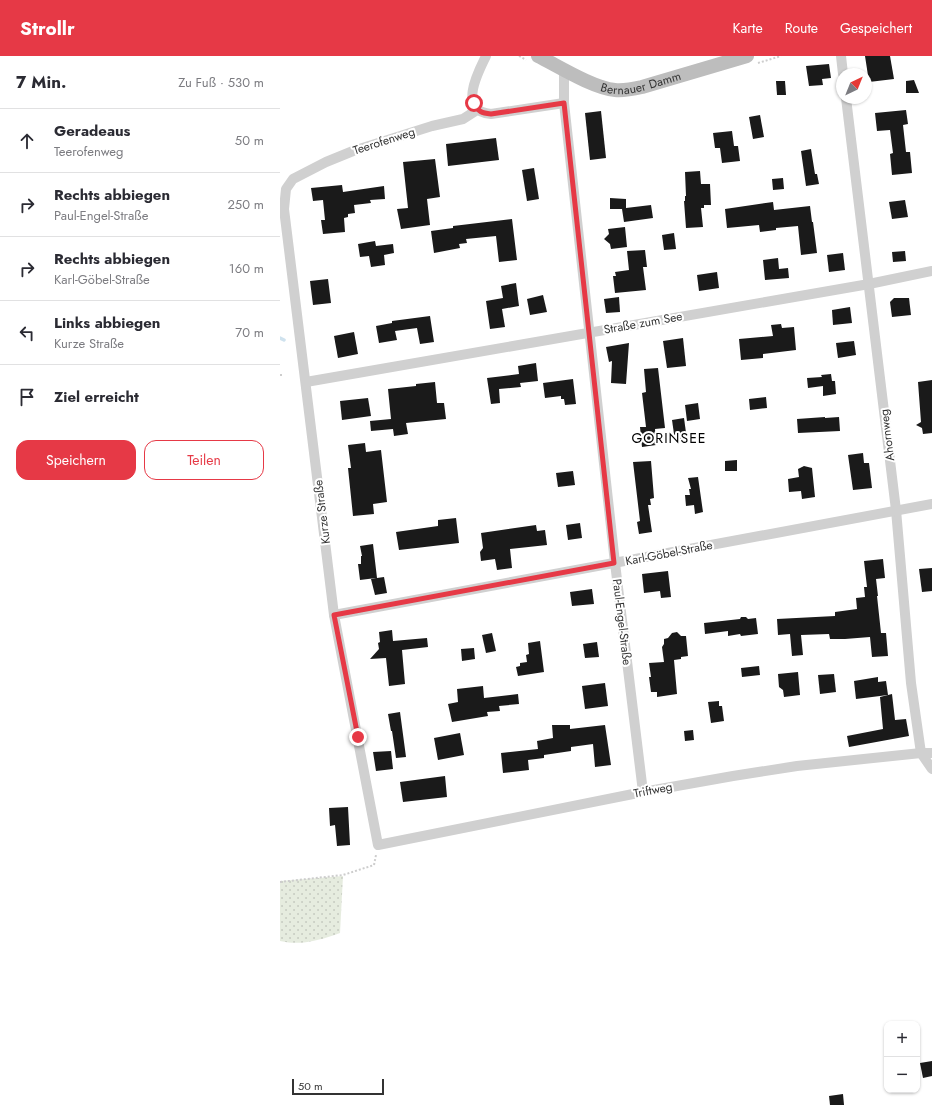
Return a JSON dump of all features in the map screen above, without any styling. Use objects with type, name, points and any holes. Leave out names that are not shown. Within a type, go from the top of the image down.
[{"type":"main road","name":"Bernauer Damm","points":[[538,56],[597,86],[614,90],[642,88],[746,56]]},
{"type":"street","points":[[486,56],[476,76],[472,91],[477,110],[491,114],[564,103]]},
{"type":"street","points":[[841,56],[842,68]]},
{"type":"street","name":"Paul-Engel-Straße","points":[[564,70],[564,103],[614,563],[644,792]]},
{"type":"street","name":"Ahornweg","points":[[847,104],[896,510],[911,683],[920,753],[932,769]]},
{"type":"street","name":"Teerofenweg","points":[[293,179],[326,162],[353,151],[432,126],[463,119],[477,110]]},
{"type":"street","name":"Kurze Straße","points":[[293,179],[286,189],[284,209],[334,615],[378,846]]},
{"type":"street","name":"Straße zum See","points":[[306,382],[869,284],[932,271]]},
{"type":"street","name":"Karl-Göbel-Straße","points":[[334,615],[932,504]]},
{"type":"street","name":"Triftweg","points":[[378,846],[644,792],[796,766],[932,753]]},
{"type":"path","points":[[280,882],[343,875],[374,865],[378,846]]},
{"type":"shaded area","points":[[343,876],[340,933],[303,943],[280,941],[280,881]]},
{"type":"building","points":[[865,56],[890,56],[894,79],[872,82],[872,68],[867,68]]},
{"type":"building","points":[[829,64],[831,78],[822,79],[823,85],[809,86],[806,66]]},
{"type":"building","points":[[914,80],[919,93],[906,93],[906,81]]},
{"type":"building","points":[[776,81],[785,81],[786,95],[777,95]]},
{"type":"building","points":[[906,110],[908,124],[903,125],[906,152],[910,152],[912,173],[892,175],[890,154],[893,153],[890,130],[877,131],[875,113]]},
{"type":"building","points":[[601,111],[606,158],[590,160],[585,113]]},
{"type":"building","points":[[760,115],[764,137],[753,139],[749,117]]},
{"type":"building","points":[[732,131],[734,146],[738,146],[740,161],[722,163],[720,148],[715,148],[713,133]]},
{"type":"building","points":[[496,138],[499,160],[448,166],[446,144]]},
{"type":"building","points":[[811,149],[815,174],[817,174],[819,184],[806,186],[801,151]]},
{"type":"building","points":[[435,159],[440,197],[427,199],[430,225],[401,229],[397,209],[408,208],[403,162]]},
{"type":"building","points":[[534,168],[539,199],[527,201],[522,170]]},
{"type":"building","points":[[700,171],[701,184],[710,184],[711,205],[704,205],[704,208],[701,208],[703,227],[686,228],[684,201],[686,196],[685,172]]},
{"type":"building","points":[[783,178],[784,189],[773,190],[772,179]]},
{"type":"building","points":[[342,185],[343,192],[384,186],[385,199],[370,200],[371,203],[354,205],[355,213],[348,214],[348,217],[344,218],[345,232],[323,234],[321,220],[325,220],[323,200],[313,201],[311,188]]},
{"type":"building","points":[[610,198],[626,199],[626,208],[651,205],[653,218],[624,222],[622,209],[610,209]]},
{"type":"building","points":[[905,200],[908,217],[892,219],[889,202]]},
{"type":"building","points":[[773,202],[774,210],[810,206],[817,253],[801,255],[798,226],[776,228],[776,230],[760,232],[759,225],[727,228],[725,209]]},
{"type":"building","points":[[512,219],[517,260],[499,262],[496,236],[466,239],[467,243],[459,244],[460,248],[434,253],[431,231],[453,228],[453,226]]},
{"type":"building","points":[[625,227],[627,247],[611,249],[610,244],[604,239],[609,234],[608,229]]},
{"type":"building","points":[[674,233],[676,249],[664,250],[662,235]]},
{"type":"building","points":[[375,241],[376,246],[393,244],[394,253],[384,255],[385,265],[371,267],[369,256],[360,257],[358,244]]},
{"type":"building","points":[[645,250],[647,267],[643,267],[646,290],[615,293],[613,276],[616,276],[615,272],[629,270],[627,251]]},
{"type":"building","points":[[905,251],[906,261],[893,262],[892,252]]},
{"type":"building","points":[[843,253],[845,270],[829,272],[827,255]]},
{"type":"building","points":[[778,258],[779,269],[788,268],[789,278],[765,280],[763,260]]},
{"type":"building","points":[[717,272],[719,288],[699,291],[697,275]]},
{"type":"building","points":[[328,279],[331,303],[313,305],[310,281]]},
{"type":"building","points":[[516,283],[519,306],[502,309],[505,327],[490,329],[486,301],[503,298],[501,286]]},
{"type":"building","points":[[543,295],[547,312],[530,315],[527,299]]},
{"type":"building","points":[[619,297],[620,312],[606,313],[604,299]]},
{"type":"building","points":[[894,298],[909,298],[911,315],[892,317],[890,302]]},
{"type":"building","points":[[850,307],[852,323],[833,325],[832,310]]},
{"type":"building","points":[[430,316],[434,342],[420,344],[417,328],[395,331],[397,340],[379,343],[376,326],[392,323],[392,321]]},
{"type":"building","points":[[781,324],[782,328],[794,327],[796,350],[763,354],[763,358],[741,360],[739,339],[773,336],[771,325]]},
{"type":"building","points":[[354,332],[358,354],[338,358],[334,336]]},
{"type":"building","points":[[683,338],[686,366],[667,368],[663,341]]},
{"type":"building","points":[[854,341],[856,355],[838,358],[836,343]]},
{"type":"building","points":[[629,343],[626,384],[611,383],[612,361],[609,362],[606,347]]},
{"type":"building","points":[[536,363],[538,381],[520,383],[521,387],[499,389],[500,403],[491,404],[487,378],[519,374],[518,366]]},
{"type":"building","points":[[658,368],[665,428],[655,429],[656,445],[642,447],[640,427],[646,427],[642,393],[646,392],[644,369]]},
{"type":"building","points":[[831,374],[832,381],[835,381],[836,394],[823,396],[823,386],[808,388],[807,378],[822,377],[821,375]]},
{"type":"building","points":[[573,379],[576,404],[565,405],[564,399],[561,399],[561,396],[545,398],[543,383]]},
{"type":"building","points":[[932,380],[932,433],[923,434],[922,428],[916,425],[921,422],[918,382]]},
{"type":"building","points":[[435,382],[437,403],[444,403],[446,419],[406,423],[408,434],[394,436],[393,429],[371,431],[370,421],[391,419],[388,389]]},
{"type":"building","points":[[766,397],[767,408],[750,410],[749,399]]},
{"type":"building","points":[[368,398],[371,416],[342,420],[340,401]]},
{"type":"building","points":[[698,403],[700,419],[687,421],[685,405]]},
{"type":"building","points":[[839,417],[840,431],[798,433],[797,419]]},
{"type":"building","points":[[684,418],[687,440],[675,441],[672,420]]},
{"type":"building","points":[[365,443],[366,452],[381,450],[387,502],[373,504],[374,514],[353,516],[348,468],[351,468],[348,445]]},
{"type":"building","points":[[863,453],[864,463],[869,463],[872,488],[853,490],[848,455]]},
{"type":"building","points":[[737,460],[737,471],[725,471],[725,461]]},
{"type":"building","points":[[651,461],[654,498],[650,499],[651,505],[648,505],[652,532],[639,534],[637,522],[640,521],[633,462]]},
{"type":"building","points":[[804,466],[812,468],[815,497],[802,499],[801,491],[789,492],[788,479],[799,477],[798,469]]},
{"type":"building","points":[[573,471],[575,485],[558,487],[556,473]]},
{"type":"building","points":[[698,477],[703,512],[695,514],[694,505],[686,506],[685,495],[690,495],[689,489],[691,489],[688,478]]},
{"type":"building","points":[[456,518],[459,543],[399,550],[396,532],[438,526],[438,520]]},
{"type":"building","points":[[580,523],[582,538],[568,540],[566,525]]},
{"type":"building","points":[[536,525],[537,531],[545,530],[547,545],[510,549],[512,568],[497,570],[495,559],[481,561],[480,552],[483,548],[481,533]]},
{"type":"building","points":[[373,544],[377,578],[384,577],[387,593],[375,595],[371,579],[376,578],[360,580],[358,564],[361,564],[362,556],[360,546]]},
{"type":"building","points":[[883,559],[885,578],[876,579],[881,633],[886,633],[888,656],[872,657],[870,637],[830,639],[829,634],[801,635],[803,655],[792,656],[790,634],[778,635],[777,619],[835,616],[835,612],[857,609],[856,598],[865,597],[864,587],[867,587],[864,561]]},
{"type":"building","points":[[932,568],[932,591],[922,592],[919,569]]},
{"type":"building","points":[[668,571],[671,597],[661,598],[660,591],[644,593],[642,574]]},
{"type":"building","points":[[592,589],[594,604],[572,606],[570,592]]},
{"type":"building","points":[[741,617],[746,617],[748,619],[756,618],[758,634],[728,636],[728,631],[705,634],[704,623],[740,619]]},
{"type":"building","points":[[392,630],[393,641],[427,638],[428,647],[402,650],[405,684],[389,686],[386,658],[370,659],[379,649],[379,632]]},
{"type":"building","points":[[677,632],[681,636],[686,636],[688,656],[674,660],[677,694],[657,697],[657,692],[651,692],[649,663],[664,662],[662,647],[664,644],[664,639],[668,638],[672,633]]},
{"type":"building","points":[[492,633],[496,651],[486,653],[482,635]]},
{"type":"building","points":[[540,641],[544,672],[518,676],[516,667],[520,666],[520,663],[527,662],[526,655],[529,654],[528,643]]},
{"type":"building","points":[[597,642],[599,657],[585,658],[583,644]]},
{"type":"building","points":[[474,648],[475,659],[462,661],[461,649]]},
{"type":"building","points":[[759,666],[760,675],[742,677],[741,668]]},
{"type":"building","points":[[798,672],[800,695],[784,697],[783,690],[779,687],[778,674]]},
{"type":"building","points":[[834,674],[836,692],[820,694],[818,675]]},
{"type":"building","points":[[878,677],[878,682],[886,681],[888,695],[856,699],[854,681]]},
{"type":"building","points":[[605,683],[608,706],[585,709],[582,686]]},
{"type":"building","points":[[483,686],[484,698],[518,694],[519,704],[499,706],[500,711],[487,712],[488,716],[452,722],[448,704],[458,702],[457,689]]},
{"type":"building","points":[[892,694],[895,720],[906,719],[909,736],[849,747],[847,736],[883,729],[880,697]]},
{"type":"building","points":[[719,701],[719,706],[722,706],[724,721],[711,723],[708,702]]},
{"type":"building","points":[[400,712],[406,757],[396,758],[388,714]]},
{"type":"building","points":[[552,725],[570,725],[570,729],[605,725],[611,765],[595,767],[593,744],[571,747],[571,751],[544,755],[544,758],[528,760],[529,770],[503,773],[501,753],[538,749],[537,741],[553,738]]},
{"type":"building","points":[[693,730],[694,740],[685,741],[684,731]]},
{"type":"building","points":[[460,733],[464,755],[438,760],[434,738]]},
{"type":"building","points":[[391,751],[393,769],[376,771],[373,752]]},
{"type":"building","points":[[445,776],[447,797],[403,802],[400,782]]},
{"type":"building","points":[[348,807],[350,845],[337,846],[335,825],[330,826],[329,808]]},
{"type":"building","points":[[932,1061],[932,1076],[923,1078],[920,1063]]},
{"type":"building","points":[[843,1094],[844,1105],[830,1105],[829,1096]]},
{"type":"waterway","points":[[280,338],[284,340]]},
{"type":"district","name":"GORINSEE","points":[[669,438]]},
{"type":"route","points":[[358,737],[334,615],[614,563],[564,103],[491,114],[477,110],[474,103]]}]
